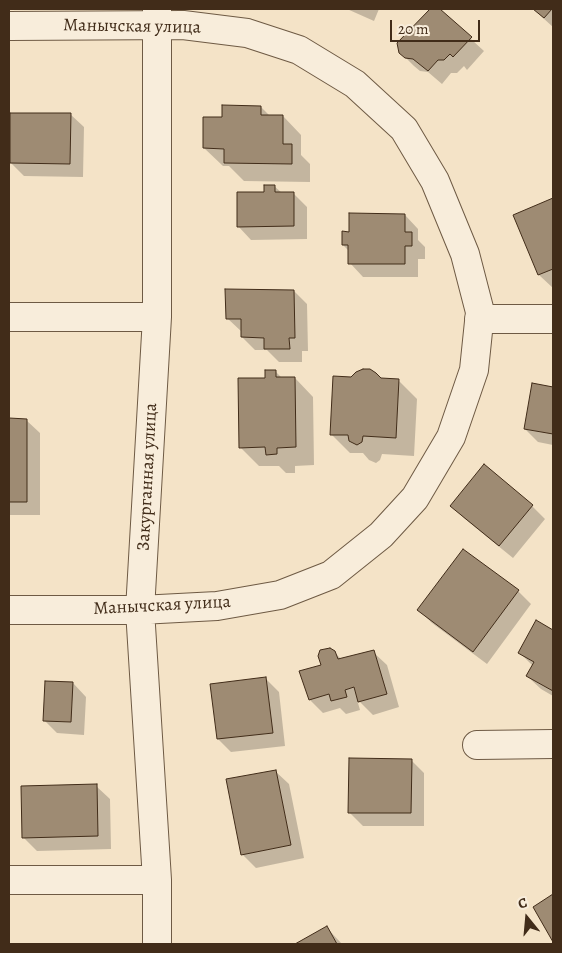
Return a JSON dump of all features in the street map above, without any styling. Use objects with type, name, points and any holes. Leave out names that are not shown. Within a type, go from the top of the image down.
[{"type":"street","name":"Манычская улица","points":[[9,26],[157,17],[183,25],[247,33],[299,50],[356,84],[404,129],[435,181],[465,254],[480,312],[474,370],[451,437],[415,498],[381,535],[331,575],[280,595],[217,606],[140,610],[9,610]]},
{"type":"street","name":"Закурганная улица","points":[[157,17],[158,317],[140,610],[157,880],[157,944]]},
{"type":"street","points":[[9,317],[158,317]]},
{"type":"street","points":[[479,319],[553,320]]},
{"type":"street","points":[[477,745],[553,744]]},
{"type":"street","points":[[9,880],[157,880]]},
{"type":"building","points":[[430,9],[440,9],[472,37],[453,57],[450,54],[444,60],[438,60],[428,71],[413,59],[405,58],[399,53],[397,43]]},
{"type":"building","points":[[533,9],[552,9],[544,18]]},
{"type":"building","points":[[222,105],[261,106],[261,115],[283,115],[283,144],[292,144],[292,164],[224,163],[224,149],[203,148],[203,117],[222,117]]},
{"type":"building","points":[[10,113],[71,113],[70,164],[10,163]]},
{"type":"building","points":[[264,185],[275,185],[275,192],[294,192],[294,226],[237,227],[237,192],[264,192]]},
{"type":"building","points":[[553,198],[553,269],[538,275],[513,215]]},
{"type":"building","points":[[349,213],[405,214],[405,232],[412,232],[412,246],[405,246],[405,264],[348,264],[348,245],[342,245],[342,231],[349,232]]},
{"type":"building","points":[[225,289],[294,290],[295,338],[289,338],[290,349],[264,349],[264,338],[241,337],[241,319],[226,319]]},
{"type":"building","points":[[363,369],[370,369],[381,378],[399,379],[396,438],[363,436],[362,442],[357,445],[349,441],[348,435],[330,435],[333,376],[351,377]]},
{"type":"building","points":[[265,370],[276,370],[276,377],[295,377],[296,447],[277,448],[277,454],[266,455],[265,447],[239,448],[238,378],[265,378]]},
{"type":"building","points":[[532,383],[553,387],[553,434],[524,429]]},
{"type":"building","points":[[9,418],[27,419],[27,502],[9,502]]},
{"type":"building","points":[[484,464],[533,505],[499,546],[450,506]]},
{"type":"building","points":[[463,549],[519,590],[473,652],[417,610]]},
{"type":"building","points":[[536,620],[553,630],[553,691],[526,676],[534,662],[518,653]]},
{"type":"building","points":[[330,648],[335,651],[338,659],[374,650],[387,694],[358,702],[354,687],[345,690],[347,697],[331,701],[329,694],[309,700],[299,671],[321,665],[318,656],[320,650]]},
{"type":"building","points":[[266,677],[273,733],[217,739],[210,684]]},
{"type":"building","points":[[45,681],[73,682],[71,722],[43,721]]},
{"type":"building","points":[[349,758],[412,759],[411,813],[348,813]]},
{"type":"building","points":[[276,770],[291,845],[241,855],[226,779]]},
{"type":"building","points":[[97,784],[98,836],[22,838],[21,786]]},
{"type":"building","points":[[553,894],[553,942],[533,907]]},
{"type":"building","points":[[327,926],[337,944],[295,944]]}]
